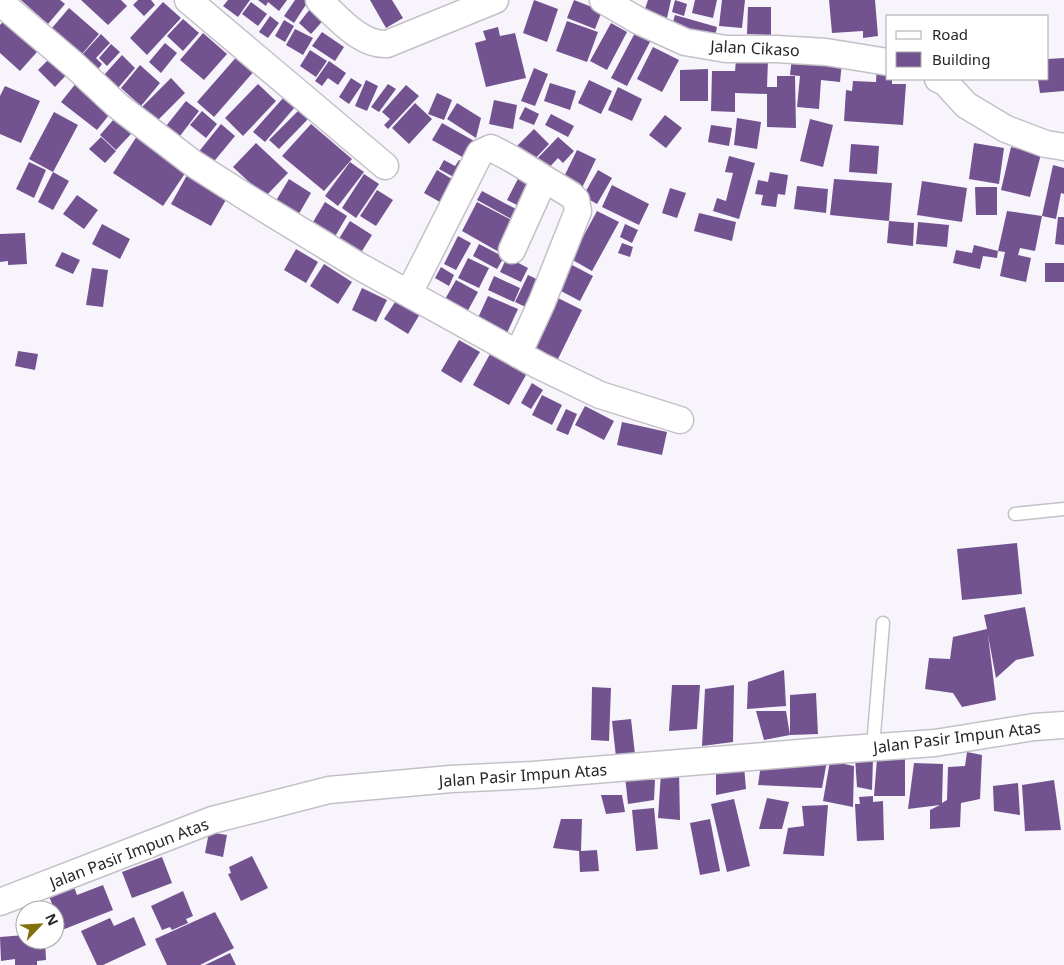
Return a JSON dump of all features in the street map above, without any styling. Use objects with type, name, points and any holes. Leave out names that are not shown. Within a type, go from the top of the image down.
[{"type":"street","points":[[188,0],[385,166]]},
{"type":"street","points":[[319,0],[360,37],[378,45],[387,44],[492,1]]},
{"type":"street","name":"Jalan Cikaso","points":[[603,0],[639,21],[685,42],[726,49],[826,52],[886,62]]},
{"type":"street","points":[[0,2],[73,64],[118,106],[194,164],[349,260],[540,366],[600,395],[680,420]]},
{"type":"street","points":[[940,80],[945,82],[966,105],[1006,129],[1046,144],[1064,147]]},
{"type":"street","points":[[409,293],[480,152],[490,148],[512,159],[571,195],[576,200],[578,211],[542,302],[518,354]]},
{"type":"street","points":[[512,250],[544,180]]},
{"type":"street","name":"Jalan Pasir Impun Atas","points":[[0,902],[212,820],[329,790],[451,779],[533,776],[935,743],[1034,727],[1064,725]]},
{"type":"lane","points":[[1014,514],[1064,509]]},
{"type":"lane","points":[[873,747],[884,622]]},
{"type":"building","points":[[21,0],[60,0],[65,4],[48,24]]},
{"type":"building","points":[[81,0],[121,0],[127,6],[108,25]]},
{"type":"building","points":[[138,0],[151,0],[155,5],[144,16],[133,5]]},
{"type":"building","points":[[228,0],[250,0],[238,17],[223,6]]},
{"type":"building","points":[[258,0],[287,0],[279,11],[268,2],[266,6]]},
{"type":"building","points":[[295,0],[309,0],[294,23],[284,16]]},
{"type":"building","points":[[370,0],[392,0],[403,18],[386,28]]},
{"type":"building","points":[[534,0],[558,9],[547,42],[523,33]]},
{"type":"building","points":[[574,0],[602,11],[595,29],[567,18]]},
{"type":"building","points":[[648,0],[671,0],[667,18],[644,12]]},
{"type":"building","points":[[675,0],[687,4],[684,16],[672,12]]},
{"type":"building","points":[[695,0],[717,0],[713,18],[692,13]]},
{"type":"building","points":[[722,0],[745,0],[742,28],[719,26]]},
{"type":"building","points":[[829,0],[875,0],[878,36],[863,38],[863,31],[832,33]]},
{"type":"building","points":[[163,2],[181,18],[147,55],[130,38]]},
{"type":"building","points":[[251,2],[267,14],[258,26],[242,14]]},
{"type":"building","points":[[314,4],[328,15],[311,34],[299,23]]},
{"type":"building","points":[[748,7],[771,7],[771,35],[747,34]]},
{"type":"building","points":[[69,8],[99,34],[82,54],[52,28]]},
{"type":"building","points":[[11,12],[45,43],[20,71],[0,53],[0,25]]},
{"type":"building","points":[[675,15],[717,27],[714,41],[671,29]]},
{"type":"building","points":[[270,16],[279,23],[268,38],[259,32]]},
{"type":"building","points":[[183,19],[199,33],[183,51],[167,36]]},
{"type":"building","points":[[284,20],[294,26],[285,42],[275,36]]},
{"type":"building","points":[[567,21],[598,32],[587,62],[556,51]]},
{"type":"building","points":[[611,23],[627,32],[607,70],[590,61]]},
{"type":"building","points":[[498,27],[500,36],[515,33],[526,78],[486,87],[475,43],[486,40],[483,31]]},
{"type":"building","points":[[295,29],[313,38],[303,55],[286,45]]},
{"type":"building","points":[[637,29],[652,38],[627,86],[611,78]]},
{"type":"building","points":[[322,32],[344,47],[335,61],[312,46]]},
{"type":"building","points":[[203,33],[227,54],[204,80],[180,60]]},
{"type":"building","points":[[101,34],[110,43],[96,58],[102,64],[96,72],[80,57]]},
{"type":"building","points":[[165,43],[177,53],[161,73],[149,62]]},
{"type":"building","points":[[111,44],[120,52],[107,66],[99,58]]},
{"type":"building","points":[[653,47],[679,60],[662,92],[637,79]]},
{"type":"building","points":[[310,50],[327,61],[316,77],[300,66]]},
{"type":"building","points":[[239,54],[256,69],[214,117],[197,102]]},
{"type":"building","points":[[53,55],[70,71],[55,87],[38,70]]},
{"type":"building","points":[[122,55],[135,68],[118,88],[104,75]]},
{"type":"building","points":[[792,57],[842,62],[840,82],[821,80],[819,109],[797,107],[800,76],[790,75]]},
{"type":"building","points":[[1064,58],[1064,91],[1040,93],[1038,80],[1049,80],[1049,59]]},
{"type":"building","points":[[736,60],[768,60],[767,87],[777,87],[777,76],[795,76],[796,128],[767,127],[767,94],[735,93],[735,112],[711,111],[712,71],[735,71]]},
{"type":"building","points":[[329,61],[346,73],[338,85],[328,78],[322,86],[315,81]]},
{"type":"building","points":[[140,65],[160,83],[141,106],[121,88]]},
{"type":"building","points":[[877,65],[886,65],[886,80],[892,80],[892,84],[906,84],[903,125],[844,121],[846,90],[852,91],[853,81],[876,82]]},
{"type":"building","points":[[534,68],[548,74],[535,106],[521,101]]},
{"type":"building","points":[[708,69],[708,101],[680,101],[680,70]]},
{"type":"building","points":[[171,78],[185,93],[156,122],[142,107]]},
{"type":"building","points":[[351,78],[362,85],[349,104],[339,97]]},
{"type":"building","points":[[366,80],[378,86],[367,111],[355,106]]},
{"type":"building","points":[[589,80],[612,91],[601,114],[578,103]]},
{"type":"building","points":[[77,82],[113,110],[97,130],[61,102]]},
{"type":"building","points":[[550,83],[576,91],[570,110],[544,101]]},
{"type":"building","points":[[258,84],[276,101],[243,136],[225,118]]},
{"type":"building","points":[[388,84],[396,89],[379,112],[371,107]]},
{"type":"building","points":[[406,85],[419,96],[388,129],[384,125],[390,119],[382,112]]},
{"type":"building","points":[[5,86],[40,101],[21,143],[0,134],[0,96]]},
{"type":"building","points":[[618,87],[642,99],[632,121],[608,110]]},
{"type":"building","points":[[437,93],[452,100],[444,120],[428,114]]},
{"type":"building","points":[[284,97],[295,107],[265,142],[253,132]]},
{"type":"building","points":[[494,100],[517,105],[513,129],[489,124]]},
{"type":"building","points":[[186,101],[199,111],[180,136],[166,126]]},
{"type":"building","points":[[415,103],[432,119],[409,144],[392,128]]},
{"type":"building","points":[[457,103],[481,118],[476,138],[447,119]]},
{"type":"building","points":[[525,107],[539,114],[534,125],[519,119]]},
{"type":"building","points":[[299,110],[308,119],[279,149],[269,140]]},
{"type":"building","points":[[202,111],[217,124],[206,138],[190,125]]},
{"type":"building","points":[[54,112],[78,125],[53,172],[29,159]]},
{"type":"building","points":[[551,114],[574,126],[568,137],[545,125]]},
{"type":"building","points":[[665,115],[682,128],[666,148],[649,135]]},
{"type":"building","points":[[737,118],[761,122],[757,149],[734,145]]},
{"type":"building","points":[[114,119],[131,134],[116,150],[100,135]]},
{"type":"building","points":[[810,119],[833,125],[823,167],[800,161]]},
{"type":"building","points":[[442,123],[476,142],[473,163],[432,140]]},
{"type":"building","points":[[221,124],[235,136],[211,165],[197,154]]},
{"type":"building","points":[[311,124],[352,159],[324,191],[282,156]]},
{"type":"building","points":[[711,125],[732,128],[729,146],[708,142]]},
{"type":"building","points":[[534,129],[549,144],[532,162],[516,147]]},
{"type":"building","points":[[139,133],[190,166],[163,206],[113,173]]},
{"type":"building","points":[[101,137],[116,151],[105,163],[89,149]]},
{"type":"building","points":[[558,137],[574,151],[563,163],[558,158],[545,172],[534,162]]},
{"type":"building","points":[[256,143],[288,173],[265,197],[233,167]]},
{"type":"building","points":[[974,143],[1004,148],[999,184],[969,179]]},
{"type":"building","points":[[851,144],[879,146],[877,174],[849,172]]},
{"type":"building","points":[[1011,147],[1041,154],[1030,197],[1001,190]]},
{"type":"building","points":[[577,150],[596,159],[580,192],[561,183]]},
{"type":"building","points":[[729,156],[755,163],[739,219],[713,211],[717,198],[726,201],[733,173],[725,172]]},
{"type":"building","points":[[444,160],[455,166],[459,160],[468,165],[459,180],[439,169]]},
{"type":"building","points":[[29,162],[46,170],[34,198],[16,189]]},
{"type":"building","points":[[350,162],[364,172],[338,206],[325,196]]},
{"type":"building","points":[[1053,165],[1064,168],[1064,194],[1061,193],[1056,219],[1042,216]]},
{"type":"building","points":[[191,168],[231,191],[211,226],[171,204]]},
{"type":"building","points":[[437,170],[460,184],[447,206],[424,193]]},
{"type":"building","points":[[598,170],[612,178],[597,204],[583,196]]},
{"type":"building","points":[[53,172],[69,181],[53,210],[38,202]]},
{"type":"building","points":[[770,172],[788,175],[785,195],[778,194],[776,207],[761,205],[763,195],[755,194],[758,180],[768,182]]},
{"type":"building","points":[[521,173],[538,181],[525,209],[507,200]]},
{"type":"building","points":[[364,174],[379,184],[356,218],[342,208]]},
{"type":"building","points":[[289,179],[311,193],[297,217],[274,204]]},
{"type":"building","points":[[834,179],[892,183],[889,221],[830,215]]},
{"type":"building","points":[[922,181],[967,188],[962,222],[917,215]]},
{"type":"building","points":[[612,185],[649,204],[639,225],[602,207]]},
{"type":"building","points":[[797,186],[828,189],[826,213],[794,209]]},
{"type":"building","points":[[975,187],[997,187],[997,215],[976,215]]},
{"type":"building","points":[[670,188],[686,193],[677,218],[662,213]]},
{"type":"building","points":[[377,190],[393,200],[376,226],[360,216]]},
{"type":"building","points":[[482,191],[527,215],[522,225],[477,200]]},
{"type":"building","points":[[77,195],[98,210],[84,229],[63,214]]},
{"type":"building","points":[[325,202],[347,216],[333,240],[310,227]]},
{"type":"building","points":[[477,202],[515,222],[499,252],[462,231]]},
{"type":"building","points":[[597,211],[619,222],[592,271],[571,259]]},
{"type":"building","points":[[1007,211],[1042,216],[1035,251],[1020,248],[1018,255],[1031,258],[1026,282],[1000,276],[1005,252],[998,251]]},
{"type":"building","points":[[699,213],[736,222],[732,241],[694,231]]},
{"type":"building","points":[[1058,217],[1064,217],[1064,245],[1055,244]]},
{"type":"building","points":[[350,221],[372,235],[357,259],[335,245]]},
{"type":"building","points":[[889,221],[914,223],[913,246],[887,243]]},
{"type":"building","points":[[918,222],[949,225],[947,247],[916,244]]},
{"type":"building","points":[[102,224],[130,239],[120,259],[92,244]]},
{"type":"building","points":[[625,224],[638,230],[632,243],[620,237]]},
{"type":"building","points":[[25,233],[27,264],[8,265],[8,261],[0,262],[0,234]]},
{"type":"building","points":[[458,236],[471,243],[456,270],[444,264]]},
{"type":"building","points":[[622,243],[633,247],[630,257],[618,253]]},
{"type":"building","points":[[479,244],[504,257],[497,269],[473,256]]},
{"type":"building","points":[[974,245],[998,251],[997,258],[983,256],[980,269],[953,263],[956,250],[972,253]]},
{"type":"building","points":[[296,249],[318,262],[306,283],[284,270]]},
{"type":"building","points":[[62,252],[80,260],[73,274],[55,266]]},
{"type":"building","points":[[507,257],[528,268],[521,282],[500,272]]},
{"type":"building","points":[[468,258],[489,268],[479,288],[458,278]]},
{"type":"building","points":[[1045,263],[1064,263],[1064,282],[1045,282]]},
{"type":"building","points":[[324,264],[352,282],[338,304],[310,286]]},
{"type":"building","points":[[572,265],[593,276],[580,301],[559,290]]},
{"type":"building","points":[[441,267],[454,275],[449,286],[435,278]]},
{"type":"building","points":[[92,268],[108,270],[103,307],[86,305]]},
{"type":"building","points":[[528,275],[547,284],[534,311],[515,302]]},
{"type":"building","points":[[494,276],[520,288],[514,302],[488,290]]},
{"type":"building","points":[[456,280],[478,292],[466,314],[444,301]]},
{"type":"building","points":[[362,288],[387,300],[376,322],[352,310]]},
{"type":"building","points":[[488,296],[518,309],[507,333],[477,320]]},
{"type":"building","points":[[554,296],[582,310],[557,361],[529,347]]},
{"type":"building","points":[[397,299],[420,314],[408,334],[384,319]]},
{"type":"building","points":[[459,340],[480,352],[461,383],[441,371]]},
{"type":"building","points":[[18,351],[38,354],[35,370],[15,366]]},
{"type":"building","points":[[490,354],[526,375],[509,405],[473,385]]},
{"type":"building","points":[[532,383],[543,390],[531,409],[521,403]]},
{"type":"building","points":[[542,395],[562,405],[552,425],[532,415]]},
{"type":"building","points":[[585,406],[614,421],[604,440],[575,425]]},
{"type":"building","points":[[566,409],[577,414],[568,435],[556,430]]},
{"type":"building","points":[[622,422],[667,432],[662,455],[617,445]]},
{"type":"building","points":[[1017,543],[1022,594],[962,600],[957,549]]},
{"type":"building","points":[[1025,607],[1034,656],[1016,660],[996,678],[988,635],[996,700],[962,707],[953,693],[925,689],[929,658],[950,659],[953,637],[987,629],[984,615]]},
{"type":"building","points":[[784,670],[786,706],[747,709],[748,682]]},
{"type":"building","points":[[672,685],[700,685],[697,729],[669,731]]},
{"type":"building","points":[[734,685],[733,742],[702,746],[705,689]]},
{"type":"building","points":[[592,687],[611,688],[609,741],[591,740]]},
{"type":"building","points":[[816,693],[818,734],[790,735],[790,695]]},
{"type":"building","points":[[756,711],[786,711],[790,735],[764,740]]},
{"type":"building","points":[[631,719],[636,763],[617,766],[612,721]]},
{"type":"building","points":[[967,752],[982,755],[980,799],[961,803],[960,827],[930,829],[930,810],[940,805],[908,809],[914,763],[943,764],[942,803],[947,800],[948,767],[965,766]]},
{"type":"building","points":[[905,755],[905,796],[874,796],[877,759]]},
{"type":"building","points":[[855,758],[873,759],[872,790],[857,787]]},
{"type":"building","points":[[827,761],[822,788],[758,785],[761,764]]},
{"type":"building","points":[[830,761],[854,766],[853,807],[823,801]]},
{"type":"building","points":[[744,766],[746,789],[716,795],[716,768]]},
{"type":"building","points":[[679,771],[680,820],[658,818],[661,772]]},
{"type":"building","points":[[625,776],[655,780],[654,800],[628,804]]},
{"type":"building","points":[[1054,780],[1061,830],[1025,831],[1022,785]]},
{"type":"building","points":[[1018,783],[1020,815],[994,811],[993,786]]},
{"type":"building","points":[[601,795],[622,795],[625,812],[606,814]]},
{"type":"building","points":[[873,796],[873,802],[883,801],[884,840],[857,841],[855,804],[860,804],[859,797]]},
{"type":"building","points":[[767,798],[789,802],[782,829],[759,829]]},
{"type":"building","points":[[734,799],[750,866],[727,872],[711,804]]},
{"type":"building","points":[[828,805],[824,856],[783,854],[788,828],[804,826],[802,806]]},
{"type":"building","points":[[654,808],[658,849],[636,851],[632,810]]},
{"type":"building","points":[[561,819],[582,819],[581,851],[597,850],[599,871],[580,872],[579,851],[553,848]]},
{"type":"building","points":[[710,819],[720,871],[700,875],[690,823]]},
{"type":"building","points":[[209,832],[227,835],[223,857],[205,853]]},
{"type":"building","points":[[252,856],[268,888],[241,901],[228,874],[231,873],[229,867]]},
{"type":"building","points":[[162,857],[172,883],[132,898],[122,872]]},
{"type":"building","points":[[103,885],[113,910],[65,929],[65,900],[51,900],[49,896],[74,887],[77,895]]},
{"type":"building","points":[[183,891],[193,916],[186,919],[188,923],[172,930],[170,927],[162,930],[151,906]]},
{"type":"building","points":[[215,912],[234,948],[200,965],[167,965],[155,939]]},
{"type":"building","points":[[134,917],[146,945],[103,965],[97,965],[81,931],[110,918],[114,926]]},
{"type":"building","points":[[15,936],[15,950],[46,950],[46,960],[37,961],[37,965],[15,965],[15,959],[1,961],[0,937]]},
{"type":"building","points":[[230,953],[236,965],[205,965]]}]
